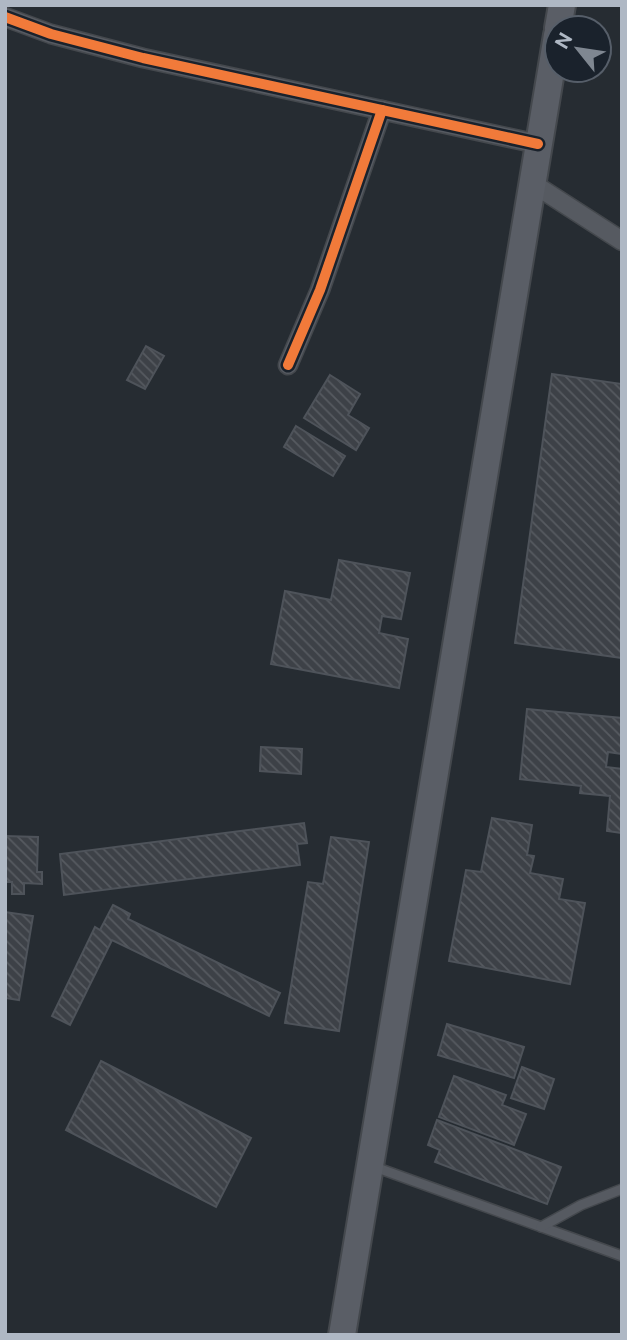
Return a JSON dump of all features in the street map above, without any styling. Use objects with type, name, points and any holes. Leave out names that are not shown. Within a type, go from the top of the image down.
[{"type":"main road","points":[[342,1335],[548,84]]},
{"type":"street","points":[[5,17],[51,34],[143,58],[538,144]]},
{"type":"street","points":[[288,365],[320,290],[382,110]]},
{"type":"street","points":[[532,183],[622,240]]},
{"type":"lane","points":[[371,1165],[622,1256]]},
{"type":"lane","points":[[541,1227],[582,1205],[622,1189]]},
{"type":"building","points":[[146,346],[164,356],[145,389],[127,380]]},
{"type":"building","points":[[552,374],[622,384],[622,658],[515,643]]},
{"type":"building","points":[[330,375],[360,394],[348,415],[369,428],[356,450],[304,418]]},
{"type":"building","points":[[296,426],[345,456],[333,476],[284,447]]},
{"type":"building","points":[[339,560],[410,573],[401,619],[382,616],[379,633],[408,639],[399,688],[271,664],[285,591],[331,600]]},
{"type":"building","points":[[527,709],[622,718],[622,754],[608,752],[606,767],[622,769],[622,833],[607,831],[610,796],[580,793],[581,786],[520,779]]},
{"type":"building","points":[[261,747],[302,749],[301,774],[260,771]]},
{"type":"building","points":[[492,818],[532,825],[527,855],[534,856],[530,873],[563,879],[559,899],[585,903],[570,984],[449,961],[466,870],[481,872]]},
{"type":"building","points":[[304,823],[307,843],[297,844],[300,865],[64,895],[60,854]]},
{"type":"building","points":[[5,836],[38,837],[37,872],[42,872],[42,884],[24,883],[24,894],[12,894],[12,882],[5,882]]},
{"type":"building","points":[[331,837],[369,842],[339,1031],[285,1023],[308,882],[323,884]]},
{"type":"building","points":[[113,905],[130,914],[128,919],[280,993],[269,1016],[112,940],[70,1025],[52,1016],[95,927],[100,930]]},
{"type":"building","points":[[5,912],[33,916],[19,1000],[5,998]]},
{"type":"building","points":[[447,1024],[524,1047],[514,1078],[438,1055]]},
{"type":"building","points":[[101,1061],[251,1138],[216,1207],[66,1130]]},
{"type":"building","points":[[522,1067],[554,1079],[544,1109],[511,1098]]},
{"type":"building","points":[[454,1076],[506,1095],[502,1105],[526,1114],[514,1145],[439,1117]]},
{"type":"building","points":[[437,1120],[561,1167],[547,1204],[435,1162],[440,1150],[428,1145]]},
{"type":"cycle path","points":[[5,17],[51,34],[143,58],[538,144]]},
{"type":"cycle path","points":[[288,365],[320,290],[382,110]]}]
